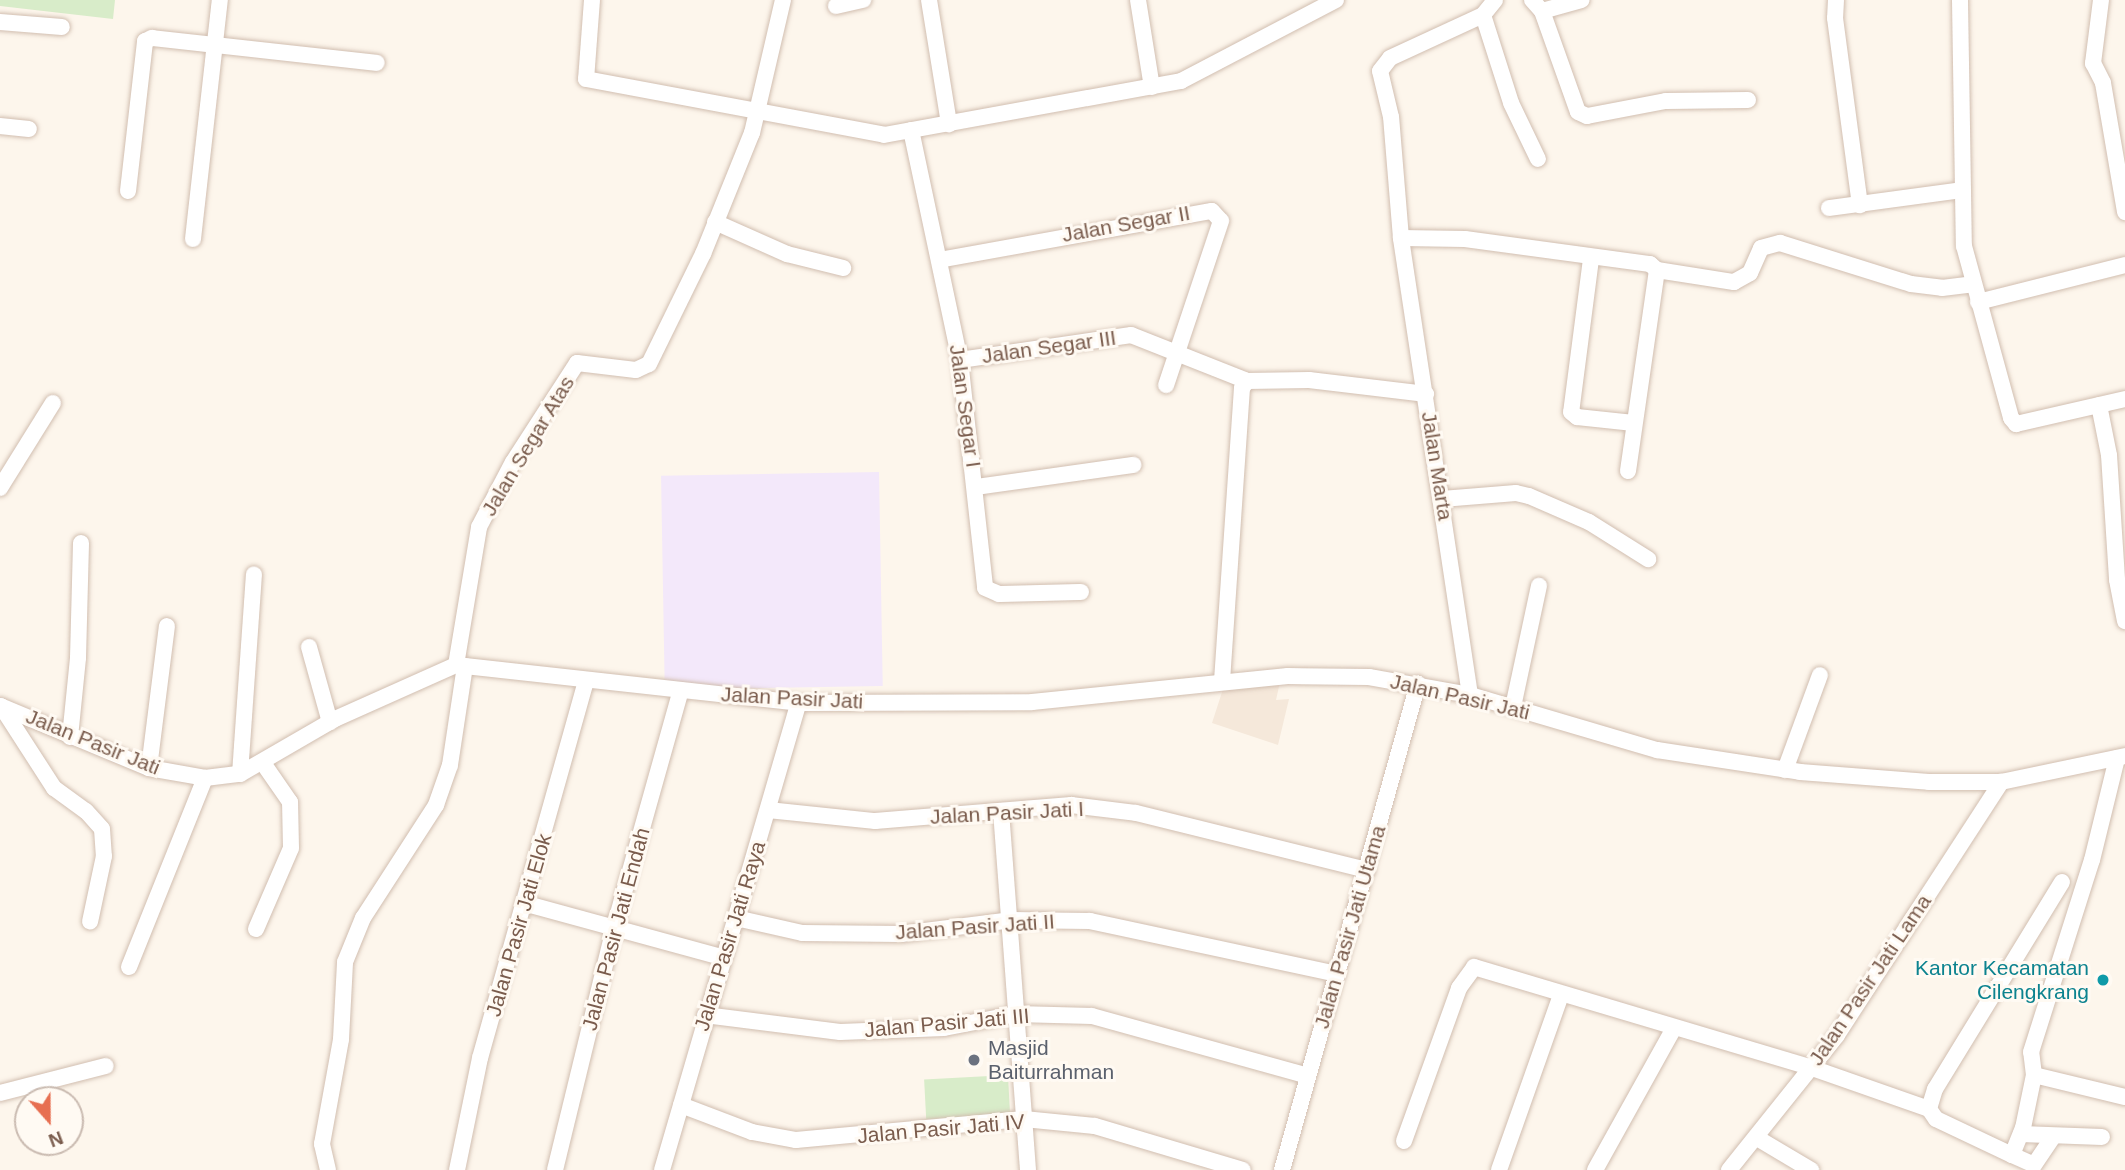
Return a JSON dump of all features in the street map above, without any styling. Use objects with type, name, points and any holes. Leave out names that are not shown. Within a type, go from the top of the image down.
[{"type":"street","points":[[193,239],[220,0]]},
{"type":"street","points":[[592,0],[586,79],[758,114],[884,135],[1181,80],[1336,0]]},
{"type":"street","name":"Jalan Segar Atas","points":[[461,665],[479,527],[513,462],[577,363],[636,370],[649,364],[715,222],[758,114],[775,20],[783,0]]},
{"type":"street","points":[[836,6],[863,0]]},
{"type":"street","points":[[929,0],[949,124]]},
{"type":"street","points":[[1138,0],[1152,87]]},
{"type":"street","points":[[1495,0],[1483,15],[1511,103],[1538,159]]},
{"type":"street","points":[[1582,0],[1537,6],[1578,112],[1587,117],[1666,101],[1748,100]]},
{"type":"street","points":[[1836,0],[1835,18],[1860,205]]},
{"type":"street","points":[[1960,0],[1964,246],[2013,423],[2125,399]]},
{"type":"street","points":[[2101,0],[2092,63],[2103,83],[2125,212]]},
{"type":"street","name":"Jalan Marta","points":[[1470,695],[1443,499],[1401,238],[1391,117],[1380,71],[1390,58],[1483,15]]},
{"type":"street","points":[[0,22],[62,27]]},
{"type":"street","points":[[128,191],[145,41],[152,38],[377,63]]},
{"type":"street","points":[[0,126],[29,129]]},
{"type":"street","name":"Jalan Segar I","points":[[911,130],[960,360],[985,588],[999,594],[1081,592]]},
{"type":"street","points":[[1829,208],[1963,190]]},
{"type":"street","name":"Jalan Segar II","points":[[939,260],[1212,211],[1221,221],[1166,385]]},
{"type":"street","points":[[715,222],[787,254],[843,268]]},
{"type":"street","points":[[1401,238],[1465,239],[1591,259],[1650,264],[1657,271],[1734,282],[1750,273],[1766,246],[1911,284],[1942,288],[1973,284]]},
{"type":"street","points":[[1591,259],[1571,412],[1577,417],[1634,423]]},
{"type":"street","points":[[1978,302],[2125,265]]},
{"type":"street","points":[[1628,471],[1657,271]]},
{"type":"street","name":"Jalan Segar III","points":[[960,360],[1131,335],[1247,381]]},
{"type":"street","points":[[1222,681],[1242,388],[1247,381],[1310,380],[1426,394]]},
{"type":"street","points":[[0,488],[53,403]]},
{"type":"street","points":[[2099,405],[2109,455],[2117,580],[2125,621]]},
{"type":"street","points":[[976,487],[1133,464]]},
{"type":"street","points":[[1443,499],[1516,493],[1529,496],[1589,522],[1648,559]]},
{"type":"street","points":[[70,737],[78,658],[80,543]]},
{"type":"street","points":[[240,774],[254,574]]},
{"type":"street","points":[[1513,707],[1539,586]]},
{"type":"street","points":[[149,768],[167,626]]},
{"type":"street","points":[[309,647],[330,722]]},
{"type":"street","points":[[328,1170],[322,1144],[341,1040],[345,962],[363,918],[436,805],[450,765],[461,665]]},
{"type":"street","name":"Jalan Pasir Jati","points":[[0,706],[149,768],[205,778],[240,774],[330,722],[461,665],[586,682],[799,703],[1032,702],[1222,681],[1370,677],[1470,695],[1657,750],[1785,770]]},
{"type":"street","points":[[1820,675],[1785,770],[1929,782],[2001,782],[2121,757],[2092,860],[2031,1052],[2034,1075],[2021,1134],[2012,1155]]},
{"type":"street","name":"Jalan Pasir Jati Elok","points":[[457,1170],[480,1058],[527,904],[586,682]]},
{"type":"street","name":"Jalan Pasir Jati Utama","points":[[1282,1170],[1418,684]]},
{"type":"street","name":"Jalan Pasir Jati Endah","points":[[555,1170],[614,928],[681,690]]},
{"type":"street","name":"Jalan Pasir Jati Raya","points":[[662,1170],[705,1015],[799,703]]},
{"type":"street","points":[[0,706],[54,788],[86,811],[102,829],[104,856],[90,922]]},
{"type":"street","points":[[256,929],[291,848],[290,802],[263,763]]},
{"type":"street","points":[[129,967],[205,778]]},
{"type":"street","name":"Jalan Pasir Jati Lama","points":[[1729,1170],[1812,1068],[2001,782]]},
{"type":"street","name":"Jalan Pasir Jati I","points":[[768,810],[875,821],[1071,805],[1136,813],[1367,870]]},
{"type":"street","points":[[1001,811],[1012,920],[1028,1170]]},
{"type":"street","points":[[1929,1109],[1935,1089],[2062,882]]},
{"type":"street","points":[[527,904],[724,958]]},
{"type":"street","name":"Jalan Pasir Jati II","points":[[736,918],[815,933],[901,934],[1012,920],[1090,921],[1337,974]]},
{"type":"street","points":[[1404,1141],[1460,988],[1474,967],[1489,968],[1561,995],[1673,1030],[1812,1068],[1929,1109],[1936,1119],[2034,1166],[2052,1138]]},
{"type":"street","points":[[1499,1170],[1561,995]]},
{"type":"street","name":"Jalan Pasir Jati III","points":[[705,1015],[840,1032],[944,1028],[1016,1014],[1092,1016],[1308,1076]]},
{"type":"street","points":[[1595,1170],[1673,1030]]},
{"type":"street","points":[[0,1093],[106,1066]]},
{"type":"street","points":[[2034,1075],[2125,1097]]},
{"type":"street","name":"Jalan Pasir Jati IV","points":[[681,1105],[752,1132],[796,1140],[1024,1119],[1095,1126],[1243,1170]]},
{"type":"street","points":[[2021,1134],[2052,1138],[2102,1138]]},
{"type":"street","points":[[1757,1138],[1808,1170]]},
{"type":"shaded area","points":[[879,472],[883,686],[665,690],[661,476]]},
{"type":"shaded area","points":[[1280,682],[1276,700],[1289,699],[1278,745],[1212,723],[1223,689]]},
{"type":"green space","points":[[0,0],[115,0],[113,19],[0,6]]},
{"type":"green space","points":[[1008,1075],[1010,1115],[926,1119],[924,1079]]},
{"type":"place","name":"Kantor Kecamatan Cilengkrang","points":[[2103,980]]},
{"type":"place","name":"Masjid Baiturrahman","points":[[974,1060]]}]
